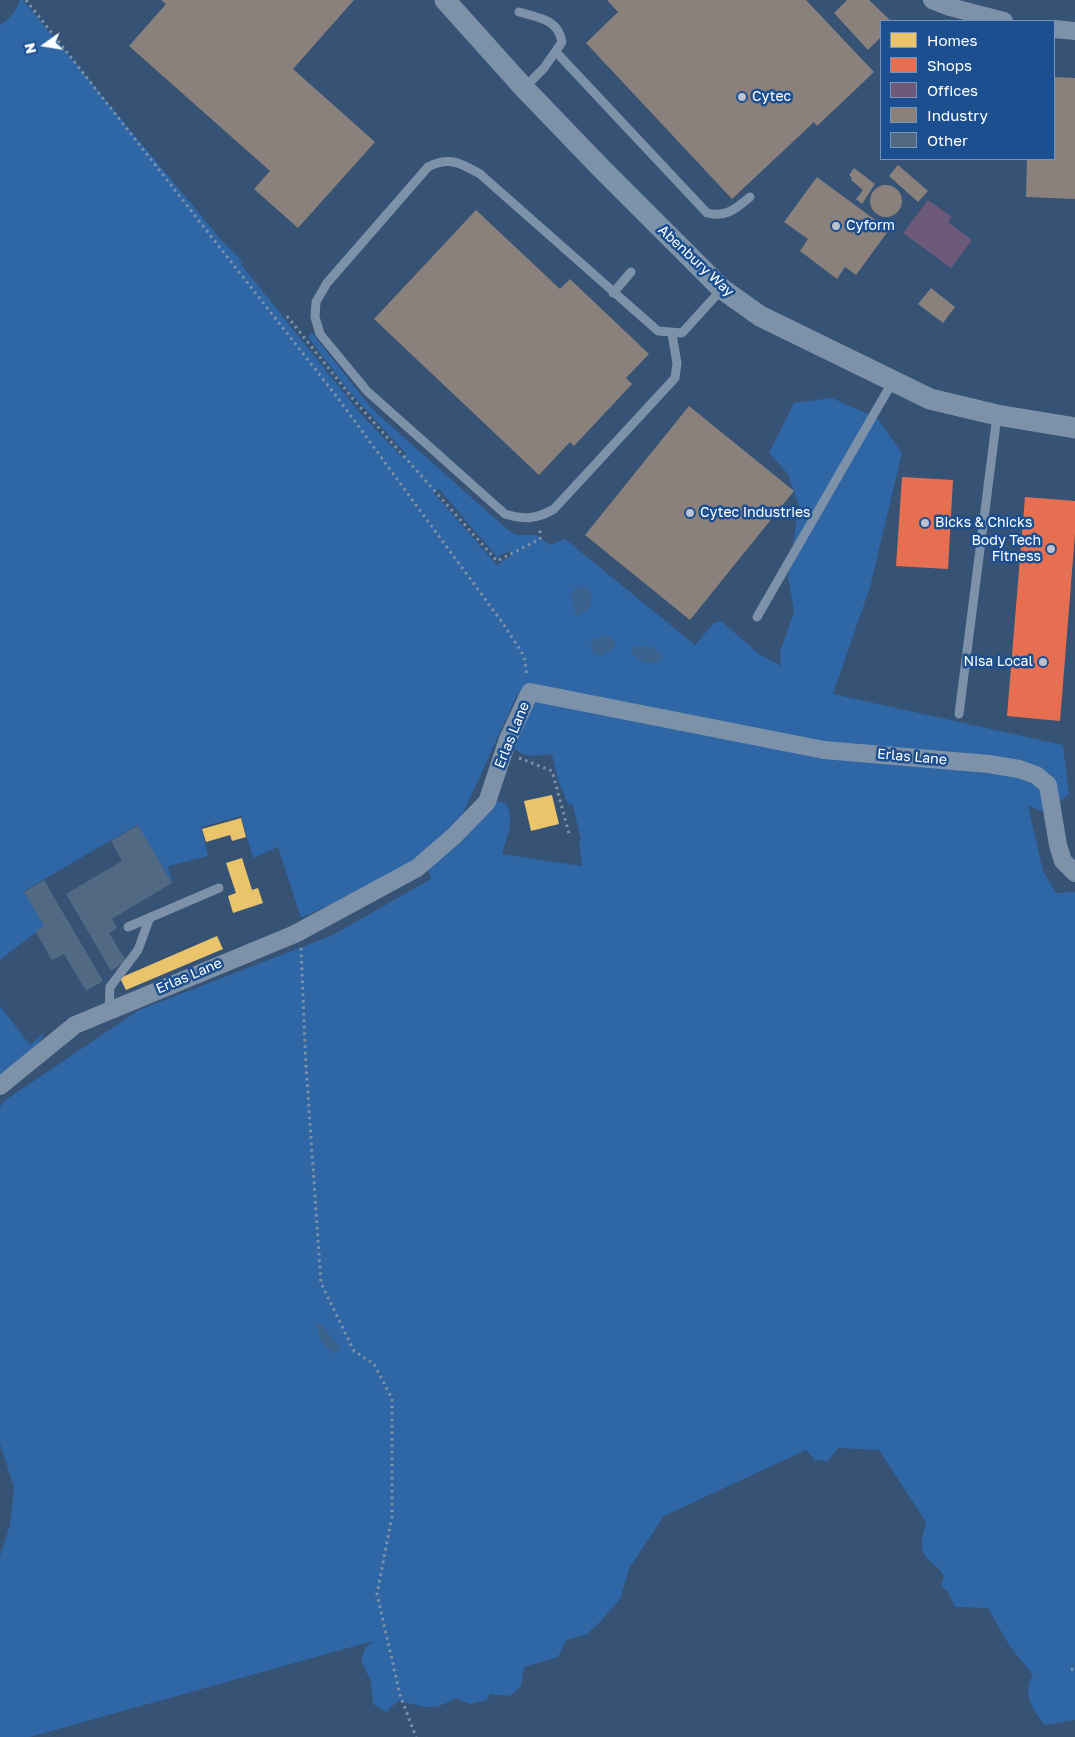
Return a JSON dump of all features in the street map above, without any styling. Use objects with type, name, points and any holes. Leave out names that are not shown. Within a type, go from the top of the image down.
[{"type":"street","name":"Abenbury Way","points":[[445,0],[524,88],[722,289],[760,316],[930,399],[997,416],[1075,428]]},
{"type":"street","points":[[932,0],[950,7],[1000,20]]},
{"type":"street","points":[[1055,29],[1075,31]]},
{"type":"street","name":"Erlas Lane","points":[[0,1086],[75,1025],[295,934],[417,868],[454,836],[487,802],[506,746],[530,692],[824,750],[989,764],[1019,769],[1036,775],[1048,786],[1058,845],[1064,861],[1075,873]]},
{"type":"lane","points":[[520,12],[550,20],[560,31],[562,42],[556,52],[524,88]]},
{"type":"lane","points":[[556,52],[707,213],[714,215],[732,212],[750,196]]},
{"type":"lane","points":[[672,334],[677,363],[675,378],[554,509],[539,517],[516,517],[505,514],[367,391],[320,334],[315,317],[316,302],[327,283],[428,167],[448,160],[460,162],[480,174],[658,331],[672,334],[682,333],[722,289]]},
{"type":"lane","points":[[613,293],[631,272]]},
{"type":"lane","points":[[756,617],[893,381]]},
{"type":"lane","points":[[960,714],[997,416]]},
{"type":"lane","points":[[128,927],[218,888]]},
{"type":"lane","points":[[110,1010],[110,987],[138,950],[150,917]]},
{"type":"path","points":[[26,0],[337,397],[504,625],[524,656],[530,692]]},
{"type":"path","points":[[287,316],[353,399],[496,562],[540,539],[539,517]]},
{"type":"path","points":[[506,746],[513,756],[552,771],[570,838]]},
{"type":"path","points":[[295,934],[302,949],[306,1066],[321,1283],[354,1351],[374,1364],[392,1399],[392,1516],[377,1594],[400,1694],[416,1737]]},
{"type":"shaded area","points":[[20,0],[23,0],[222,241],[243,262],[240,263],[361,414],[401,456],[406,454],[348,390],[308,337],[312,333],[373,410],[508,530],[517,535],[537,535],[550,545],[565,539],[695,645],[714,623],[721,621],[759,654],[781,666],[780,652],[794,612],[788,576],[799,506],[788,474],[769,453],[794,403],[832,398],[877,418],[902,453],[870,587],[833,694],[1063,745],[1069,794],[1046,812],[1028,806],[1043,871],[1056,893],[1075,892],[1075,1720],[1045,1725],[1030,1702],[1028,1689],[1033,1675],[1009,1645],[988,1608],[955,1607],[948,1592],[941,1586],[944,1576],[924,1554],[922,1541],[926,1522],[879,1450],[838,1448],[828,1461],[815,1460],[806,1450],[664,1516],[630,1567],[620,1599],[586,1635],[566,1640],[558,1657],[524,1667],[521,1686],[510,1696],[490,1694],[487,1700],[470,1704],[456,1698],[434,1707],[398,1701],[386,1712],[373,1704],[371,1682],[361,1660],[365,1648],[373,1641],[30,1737],[0,1737],[0,1556],[10,1525],[14,1487],[0,1444],[0,1107],[4,1101],[139,1010],[333,935],[431,879],[428,871],[432,860],[495,801],[506,803],[510,817],[509,829],[502,854],[582,866],[579,841],[581,840],[573,805],[568,804],[558,780],[552,754],[535,756],[524,754],[515,749],[512,744],[525,711],[517,695],[454,833],[410,868],[301,918],[278,847],[253,858],[241,816],[201,827],[208,856],[168,866],[172,882],[137,825],[24,891],[44,926],[0,960],[0,25],[9,18]],"holes":[[[439,489],[497,557],[510,551],[512,555],[497,565],[433,492]]]},
{"type":"shaded area","points":[[586,586],[592,595],[590,607],[577,617],[570,596],[576,588]]},
{"type":"shaded area","points":[[608,635],[615,642],[615,648],[601,656],[593,653],[592,640]]},
{"type":"shaded area","points":[[649,646],[661,652],[662,659],[654,663],[639,660],[632,654],[632,648]]},
{"type":"shaded area","points":[[0,1006],[30,1045],[44,1032],[32,1053],[0,1079]]},
{"type":"shaded area","points":[[315,1322],[325,1328],[339,1345],[340,1351],[335,1353],[327,1347],[321,1340]]},
{"type":"building: Homes","points":[[552,795],[559,824],[531,831],[524,801]]},
{"type":"building: Homes","points":[[241,818],[246,837],[232,841],[230,835],[206,842],[202,829]]},
{"type":"building: Homes","points":[[242,858],[252,890],[258,888],[263,903],[233,913],[228,896],[236,893],[226,863]]},
{"type":"building: Homes","points":[[217,936],[223,949],[126,990],[120,978]]},
{"type":"building: Shops","name":"Bicks & Chicks","points":[[902,477],[953,480],[948,569],[896,566]]},
{"type":"building: Shops","points":[[1025,497],[1075,501],[1075,534],[1060,721],[1007,716]]},
{"type":"building: Offices","points":[[928,200],[952,217],[948,222],[972,240],[951,268],[903,233]]},
{"type":"building: Industry","points":[[161,0],[354,0],[293,69],[375,142],[298,228],[254,189],[270,171],[129,46],[166,4]]},
{"type":"building: Industry","name":"Cytec","points":[[607,0],[806,0],[874,72],[817,126],[814,122],[732,199],[586,43],[618,12]]},
{"type":"building: Industry","points":[[847,0],[869,0],[890,20],[880,20],[880,38],[868,50],[834,13]]},
{"type":"building: Industry","points":[[1055,77],[1075,78],[1075,199],[1026,197],[1027,160],[1055,160]]},
{"type":"building: Industry","points":[[898,165],[928,191],[918,202],[889,176]]},
{"type":"building: Industry","points":[[854,168],[875,184],[862,204],[856,199],[863,190],[851,180],[852,178],[849,175]]},
{"type":"building: Industry","name":"Cyform","points":[[817,177],[889,230],[856,275],[845,267],[837,279],[800,251],[808,239],[784,222]]},
{"type":"building: Industry","points":[[886,185],[892,186],[897,190],[901,195],[901,207],[897,212],[892,216],[886,217],[880,216],[875,212],[871,207],[870,201],[871,195],[875,190],[880,186]]},
{"type":"building: Industry","points":[[476,210],[560,289],[570,279],[649,354],[626,378],[632,384],[574,446],[570,442],[539,475],[374,319]]},
{"type":"building: Industry","points":[[931,288],[955,307],[943,323],[918,304]]},
{"type":"building: Industry","name":"Cytec Industries","points":[[689,406],[794,491],[690,620],[585,535]]},
{"type":"building: Other","points":[[138,825],[172,883],[112,919],[117,928],[109,933],[126,961],[111,971],[66,894],[122,861],[111,841]]},
{"type":"building: Other","points":[[44,880],[103,981],[86,991],[64,954],[52,960],[35,931],[44,926],[24,892]]},
{"type":"place","name":"Cytec","points":[[742,97]]},
{"type":"place","name":"Cyform","points":[[836,226]]},
{"type":"place","name":"Cytec Industries","points":[[690,513]]},
{"type":"place","name":"Bicks & Chicks","points":[[925,523]]},
{"type":"place","name":"Body Tech Fitness","points":[[1051,549]]},
{"type":"place","name":"Nisa Local","points":[[1043,662]]}]
